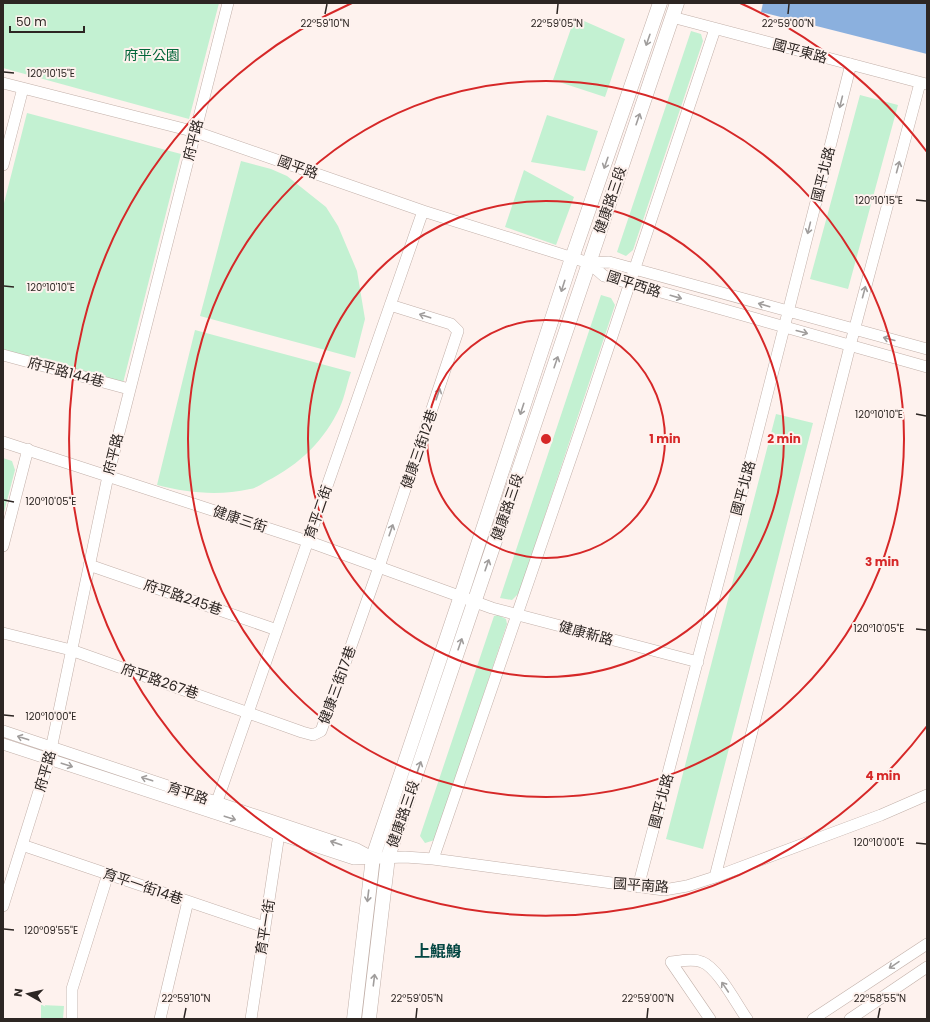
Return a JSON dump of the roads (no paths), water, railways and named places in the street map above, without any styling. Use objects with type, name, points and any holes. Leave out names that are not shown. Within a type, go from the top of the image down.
[{"type":"street","name":"府平路","points":[[3,906],[52,747],[108,476],[228,3]]},
{"type":"street","name":"健康路三段","points":[[354,1019],[373,857],[461,597],[572,258],[660,3]]},
{"type":"street","name":"健康路三段","points":[[369,1019],[388,857],[677,3]]},
{"type":"street","name":"國平東路","points":[[672,17],[924,84]]},
{"type":"street","points":[[433,859],[630,284],[715,29]]},
{"type":"street","name":"國平北路","points":[[638,887],[698,662],[850,64]]},
{"type":"street","name":"國平路","points":[[3,82],[196,132],[423,211],[589,263]]},
{"type":"street","points":[[715,877],[854,330],[924,84]]},
{"type":"street","points":[[3,165],[23,88]]},
{"type":"street","name":"育平二街","points":[[215,808],[423,211]]},
{"type":"street","name":"國平西路","points":[[589,263],[609,262],[927,350]]},
{"type":"street","name":"國平西路","points":[[589,263],[604,276],[927,367]]},
{"type":"street","name":"健康三街12巷","points":[[379,567],[458,331],[451,324],[390,305]]},
{"type":"street","name":"府平路144巷","points":[[3,355],[129,390]]},
{"type":"street","name":"健康三街","points":[[3,442],[307,541],[475,602]]},
{"type":"street","points":[[3,546],[28,449]]},
{"type":"street","name":"府平路245巷","points":[[89,565],[277,630]]},
{"type":"street","name":"健康三街17巷","points":[[248,712],[313,735],[321,731],[379,567]]},
{"type":"street","name":"健康新路","points":[[475,602],[517,615],[698,662]]},
{"type":"street","name":"府平路267巷","points":[[3,633],[71,650],[248,712]]},
{"type":"street","name":"育平路","points":[[3,731],[52,747],[215,808],[279,834],[354,859],[388,857]]},
{"type":"street","name":"育平路","points":[[3,744],[49,759],[357,849],[373,857]]},
{"type":"street","name":"國平南路","points":[[388,857],[433,859],[664,890],[687,886],[715,877],[881,815],[927,795]]},
{"type":"street","name":"育平一街","points":[[251,1019],[279,834]]},
{"type":"street","name":"育平一街14巷","points":[[22,845],[264,927]]},
{"type":"street","points":[[72,1019],[72,989],[108,874]]},
{"type":"street","points":[[160,1019],[188,901]]},
{"type":"street","points":[[813,1019],[927,944]]},
{"type":"street","points":[[710,1019],[671,962],[690,960],[702,962],[712,969],[746,1019]]},
{"type":"street","points":[[850,1019],[927,967]]},
{"type":"water","points":[[763,3],[927,3],[927,54],[761,12]]},
{"type":"district","name":"上鯤鯓","points":[[438,951]]},
{"type":"park label","name":"府平公園","points":[[152,55]]}]
